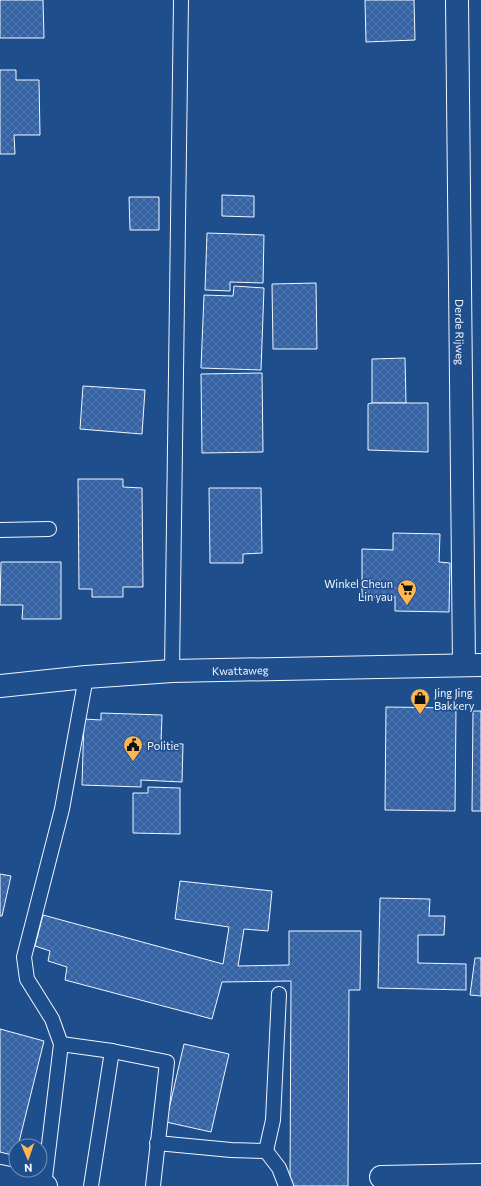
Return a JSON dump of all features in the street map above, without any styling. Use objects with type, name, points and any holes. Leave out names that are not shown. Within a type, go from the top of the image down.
[{"type":"street","name":"Derde Rijweg","points":[[457,0],[472,665]]},
{"type":"street","name":"Kwattaweg","points":[[0,686],[86,677],[172,671],[472,665]]},
{"type":"street","points":[[381,1177],[481,1175]]},
{"type":"street","points":[[0,1176],[44,1186]]},
{"type":"lane","points":[[172,671],[181,0]]},
{"type":"lane","points":[[0,530],[49,529]]},
{"type":"lane","points":[[44,1186],[61,1044],[52,1019],[27,979],[24,957],[62,809],[86,677]]},
{"type":"lane","points":[[266,1151],[273,1120],[279,994]]},
{"type":"lane","points":[[61,1044],[112,1051],[167,1062],[153,1186]]},
{"type":"lane","points":[[91,1186],[112,1051]]},
{"type":"lane","points":[[157,1143],[231,1150],[266,1151],[280,1168],[286,1186]]},
{"type":"building","points":[[0,0],[43,0],[44,38],[0,38]]},
{"type":"building","points":[[365,0],[414,0],[415,40],[366,42]]},
{"type":"building","points":[[0,70],[16,70],[16,80],[39,80],[40,135],[14,135],[15,154],[0,154]]},
{"type":"building","points":[[222,195],[254,196],[254,217],[222,216]]},
{"type":"building","points":[[129,197],[159,197],[159,230],[130,230]]},
{"type":"building","points":[[207,233],[264,235],[263,283],[230,282],[230,291],[205,290]]},
{"type":"building","points":[[316,283],[317,349],[273,349],[272,284]]},
{"type":"building","points":[[234,286],[264,288],[261,370],[201,368],[204,295],[233,296]]},
{"type":"building","points":[[405,358],[406,403],[372,403],[372,359]]},
{"type":"building","points":[[262,373],[263,452],[202,453],[201,374]]},
{"type":"building","points":[[83,386],[145,390],[142,434],[80,429]]},
{"type":"building","points":[[428,403],[428,452],[368,450],[368,404]]},
{"type":"building","points":[[78,479],[123,479],[123,487],[142,488],[143,587],[123,587],[123,597],[92,597],[92,589],[79,589]]},
{"type":"building","points":[[209,488],[261,488],[262,553],[243,554],[243,563],[210,563]]},
{"type":"building","points":[[393,533],[440,534],[439,562],[450,563],[449,612],[395,611],[395,597],[362,597],[362,549],[393,550]]},
{"type":"building","points":[[1,562],[61,562],[61,619],[22,619],[23,605],[0,605]]},
{"type":"building","points":[[386,707],[456,708],[455,811],[385,810]]},
{"type":"building","points":[[473,711],[481,711],[481,811],[472,811]]},
{"type":"building","name":"Politie","points":[[101,713],[162,715],[161,743],[183,744],[182,782],[141,780],[141,787],[82,785],[84,719],[101,720]]},
{"type":"building","points":[[148,787],[180,788],[180,834],[133,833],[133,793],[148,793]]},
{"type":"building","points":[[0,874],[11,876],[2,916],[0,916]]},
{"type":"building","points":[[180,881],[272,891],[268,931],[244,929],[238,966],[289,965],[289,931],[361,931],[360,990],[349,990],[348,1186],[290,1186],[291,981],[222,982],[212,1019],[65,980],[67,967],[48,961],[50,951],[35,946],[43,915],[223,964],[229,927],[175,919]]},
{"type":"building","points":[[380,898],[430,899],[429,916],[445,916],[444,935],[418,935],[418,963],[466,964],[466,990],[378,988]]},
{"type":"building","points":[[475,958],[481,958],[481,996],[470,995]]},
{"type":"building","points":[[0,1029],[44,1041],[20,1138],[8,1138],[8,1154],[0,1152]]},
{"type":"building","points":[[184,1044],[229,1054],[211,1132],[166,1122]]},
{"type":"place","name":"Winkel Cheun Lin yau","points":[[407,606]]},
{"type":"place","name":"Jing Jing Bakkery","points":[[420,715]]},
{"type":"place","name":"Politie","points":[[133,762]]}]
